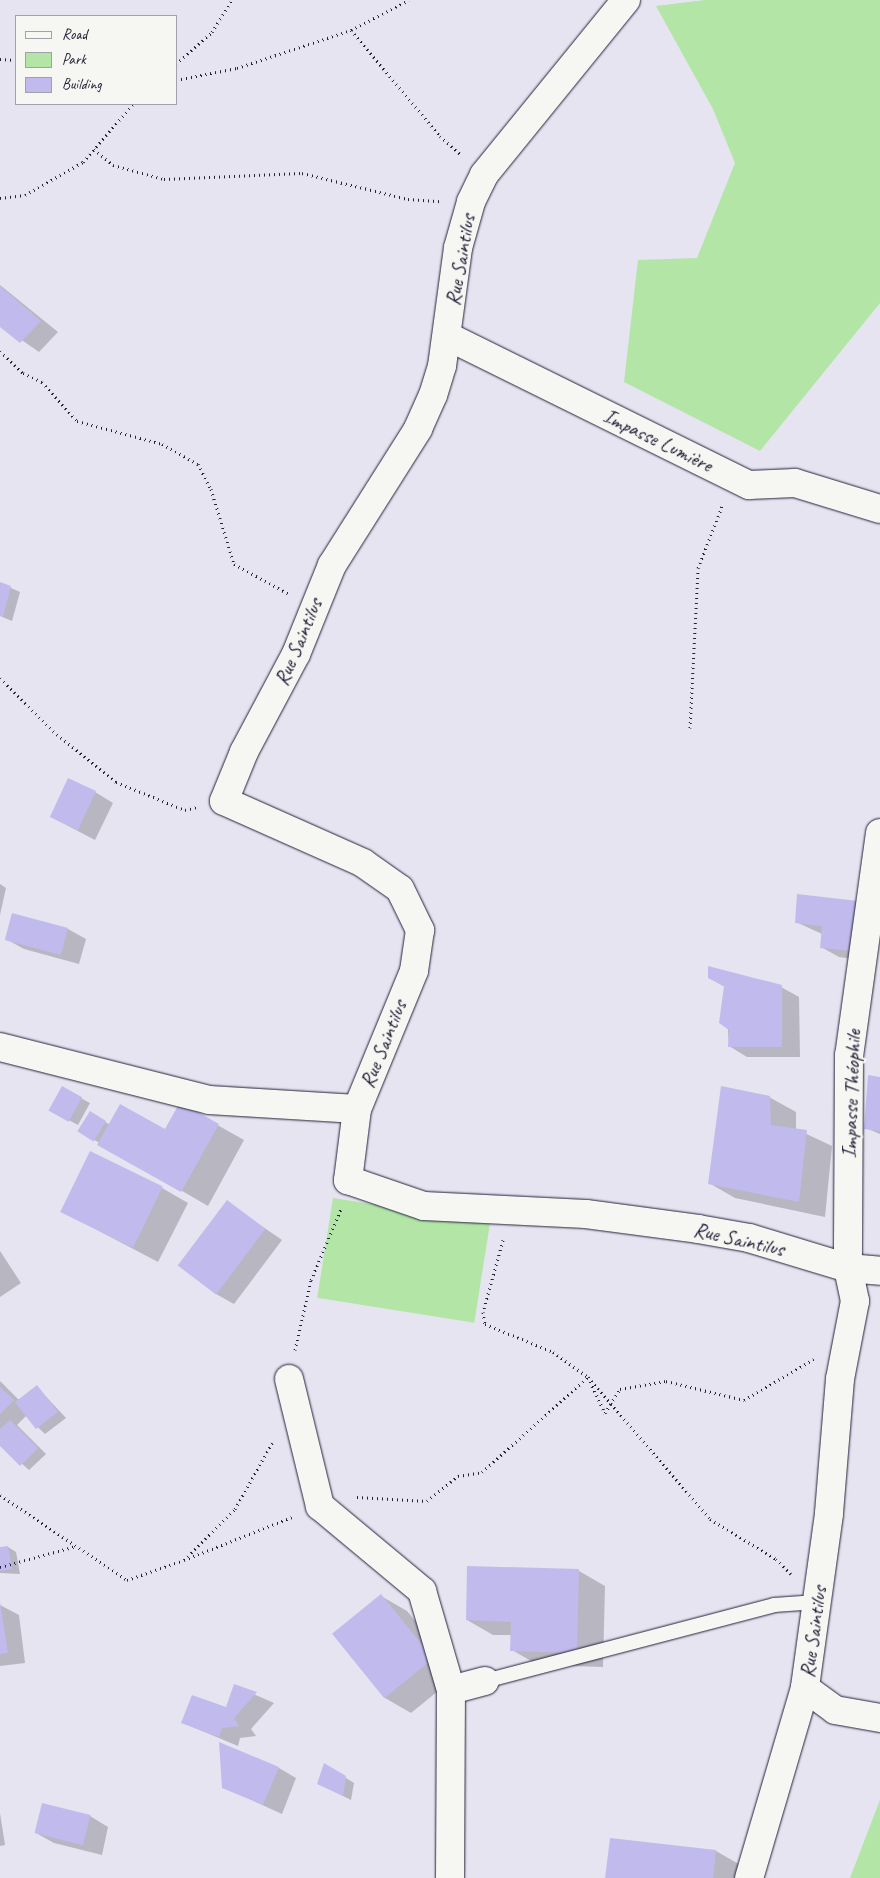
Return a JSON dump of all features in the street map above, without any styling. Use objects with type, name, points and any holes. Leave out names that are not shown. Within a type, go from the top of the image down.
[{"type":"street","name":"Rue Saintilus","points":[[626,0],[484,175],[471,202],[458,248],[442,366],[418,429],[332,565],[312,607],[296,654],[244,752],[224,801],[362,864],[400,889],[420,930],[414,971],[356,1109],[348,1180],[424,1206],[586,1214],[698,1229],[749,1238],[848,1268],[855,1301],[850,1337],[840,1379],[817,1602],[805,1688],[750,1878]]},
{"type":"street","name":"Impasse Lumière","points":[[447,336],[749,484],[795,484],[880,508]]},
{"type":"street","name":"Impasse Théophile","points":[[848,1268],[848,1055],[880,832]]},
{"type":"street","points":[[0,1047],[209,1100],[356,1109]]},
{"type":"street","points":[[848,1268],[880,1271]]},
{"type":"street","points":[[289,1379],[320,1506],[422,1591],[451,1690],[450,1878]]},
{"type":"street","points":[[451,1690],[485,1681]]},
{"type":"street","points":[[805,1688],[835,1710],[880,1718]]},
{"type":"lane","points":[[485,1681],[774,1605],[817,1602]]},
{"type":"path","points":[[178,62],[212,32],[232,0]]},
{"type":"path","points":[[178,80],[237,68],[351,30],[409,0]]},
{"type":"path","points":[[351,30],[440,136],[484,175]]},
{"type":"path","points":[[0,59],[15,60]]},
{"type":"path","points":[[0,198],[25,195],[51,182],[83,162],[132,105]]},
{"type":"path","points":[[94,148],[113,165],[164,179],[309,174],[408,199],[471,202]]},
{"type":"path","points":[[0,351],[23,373],[42,382],[77,421],[162,444],[198,464],[211,489],[234,564],[312,607]]},
{"type":"path","points":[[690,728],[698,568],[723,504],[749,484]]},
{"type":"path","points":[[0,678],[53,731],[116,782],[185,810],[224,801]]},
{"type":"path","points":[[289,1379],[311,1280],[348,1180]]},
{"type":"path","points":[[499,1211],[504,1237],[483,1312],[485,1324],[553,1352],[588,1377],[710,1519],[776,1559],[817,1602]]},
{"type":"path","points":[[588,1377],[605,1412],[620,1389],[666,1381],[744,1400],[850,1337]]},
{"type":"path","points":[[0,1495],[127,1580],[184,1560],[346,1496],[427,1501],[458,1476],[482,1472],[588,1377]]},
{"type":"path","points":[[184,1560],[235,1509],[269,1454],[274,1435]]},
{"type":"path","points":[[0,1567],[76,1546]]},
{"type":"green space","points":[[705,0],[880,0],[880,303],[760,451],[624,382],[638,260],[697,258],[735,163],[713,109],[656,6]]},
{"type":"green space","points":[[333,1198],[490,1223],[474,1323],[317,1298]]},
{"type":"green space","points":[[880,1800],[880,1878],[850,1878]]},
{"type":"building","points":[[0,286],[41,321],[20,343],[0,327]]},
{"type":"building","points":[[0,582],[11,586],[3,617],[0,615]]},
{"type":"building","points":[[68,778],[96,791],[78,830],[50,817]]},
{"type":"building","points":[[797,894],[858,901],[852,951],[820,948],[822,926],[795,923]]},
{"type":"building","points":[[12,913],[68,928],[61,955],[5,940]]},
{"type":"building","points":[[708,966],[782,985],[782,1047],[728,1047],[729,1030],[719,1023],[724,986],[708,978]]},
{"type":"building","points":[[868,1075],[880,1077],[880,1131],[864,1129]]},
{"type":"building","points":[[62,1086],[82,1097],[69,1122],[48,1110]]},
{"type":"building","points":[[721,1086],[770,1096],[771,1125],[807,1130],[799,1202],[708,1184]]},
{"type":"building","points":[[180,1102],[219,1124],[181,1192],[97,1145],[120,1104],[165,1129]]},
{"type":"building","points":[[90,1111],[106,1121],[93,1141],[77,1131]]},
{"type":"building","points":[[90,1151],[163,1187],[133,1248],[60,1212]]},
{"type":"building","points":[[227,1200],[265,1229],[216,1294],[178,1265]]},
{"type":"building","points":[[37,1385],[58,1412],[36,1429],[15,1402]]},
{"type":"building","points":[[0,1387],[14,1400],[0,1414]]},
{"type":"building","points":[[10,1420],[38,1448],[20,1466],[0,1446],[0,1429]]},
{"type":"building","points":[[8,1546],[12,1569],[0,1571],[0,1547]]},
{"type":"building","points":[[467,1566],[579,1569],[577,1653],[510,1651],[511,1622],[466,1620]]},
{"type":"building","points":[[381,1594],[433,1659],[384,1698],[332,1634]]},
{"type":"building","points":[[0,1602],[8,1653],[0,1654]]},
{"type":"building","points":[[234,1684],[257,1692],[234,1718],[239,1726],[222,1728],[219,1737],[181,1723],[192,1695],[226,1707]]},
{"type":"building","points":[[219,1742],[279,1767],[263,1805],[222,1788]]},
{"type":"building","points":[[324,1763],[346,1776],[343,1796],[317,1784]]},
{"type":"building","points":[[42,1803],[91,1815],[83,1845],[35,1833]]},
{"type":"building","points":[[610,1838],[716,1850],[713,1878],[605,1878]]}]
